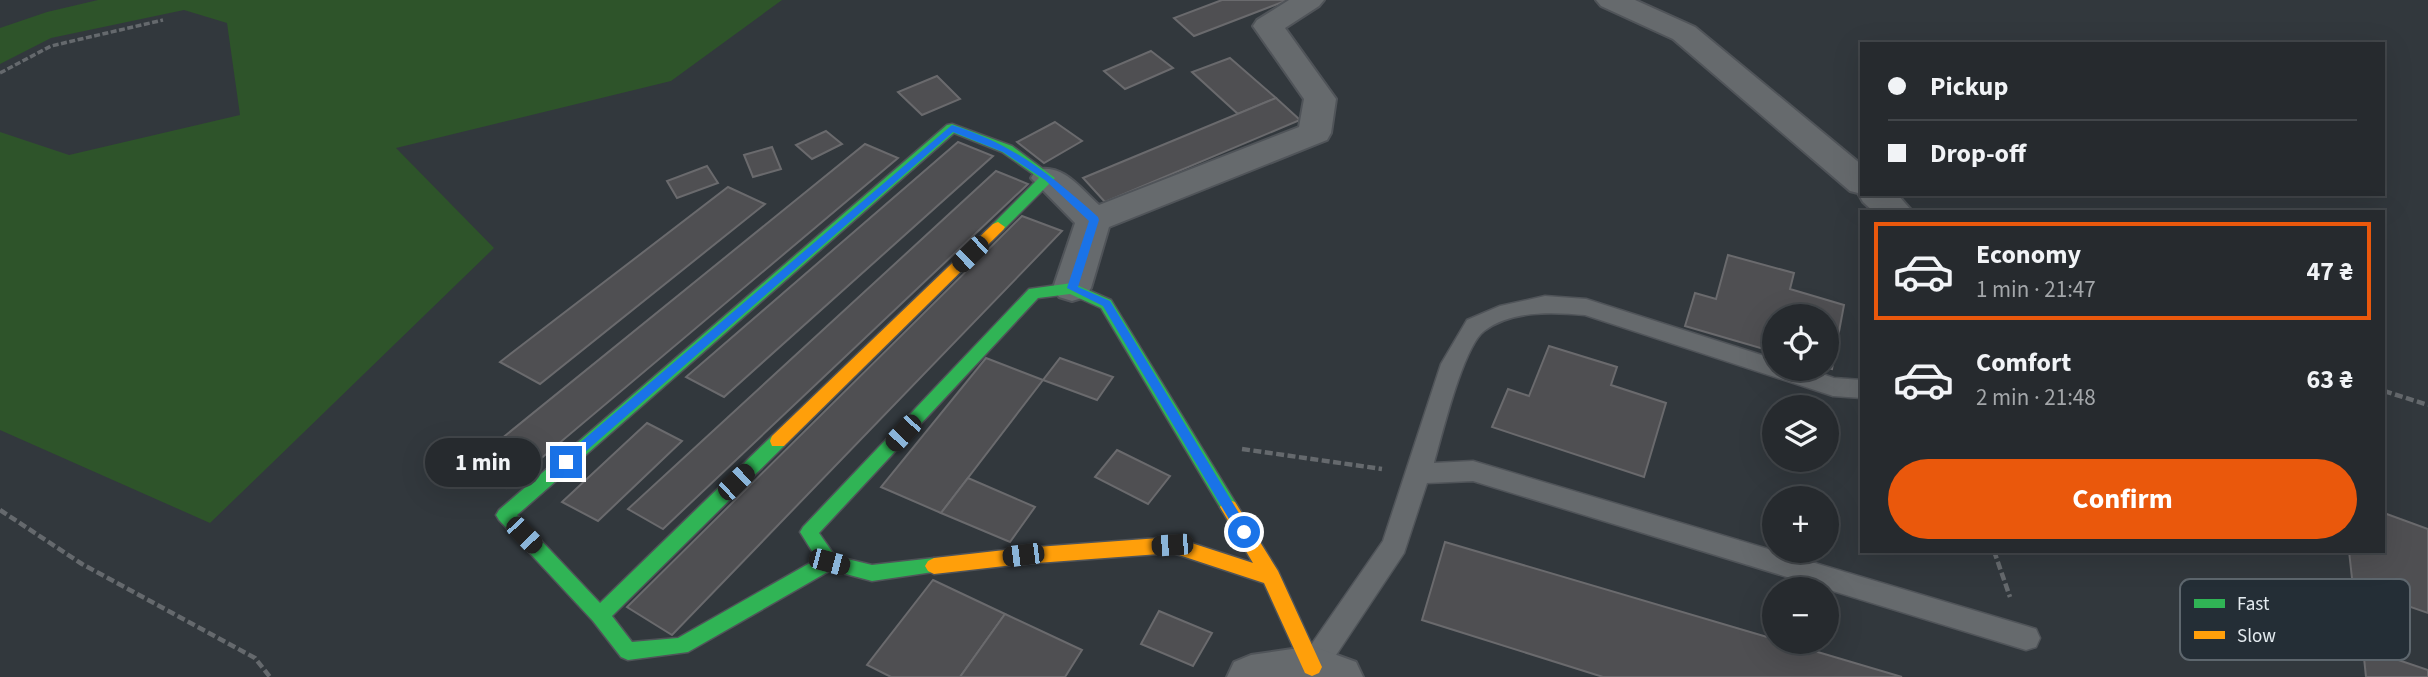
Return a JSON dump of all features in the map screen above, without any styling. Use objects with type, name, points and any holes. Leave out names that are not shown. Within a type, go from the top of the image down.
[{"type":"street","points":[[1094,220],[1315,133],[1320,99],[1268,26],[1309,0]]},
{"type":"street","points":[[1612,0],[1684,33],[1860,181]]},
{"type":"street","points":[[829,562],[681,646],[628,651],[600,615],[505,514],[952,128],[1007,149],[1048,178],[1094,220]]},
{"type":"street","points":[[600,615],[1048,178]]},
{"type":"street","points":[[1877,196],[1894,210]]},
{"type":"street","points":[[1072,288],[1094,220]]},
{"type":"street","points":[[1251,677],[1325,672],[1271,577],[1107,303],[1072,288],[1034,293],[809,533],[829,562],[872,573],[1023,555],[1172,545],[1271,577]]},
{"type":"lane","points":[[1325,672],[1395,545],[1453,364],[1475,326],[1508,312],[1545,304],[1586,307],[1762,364]]},
{"type":"lane","points":[[1814,381],[1833,387],[1860,389]]},
{"type":"lane","points":[[1418,474],[1473,471],[2026,638]]},
{"type":"path","points":[[0,73],[51,46],[163,20]]},
{"type":"path","points":[[2385,391],[2428,405]]},
{"type":"path","points":[[1188,441],[1418,474]]},
{"type":"path","points":[[0,510],[82,564],[255,658],[270,677]]},
{"type":"green space","points":[[98,0],[782,0],[671,81],[396,148],[494,248],[210,523],[0,430],[0,132],[69,155],[240,115],[227,23],[184,10],[51,38],[0,64],[0,28],[47,12]]},
{"type":"building","points":[[1222,0],[1288,0],[1194,36],[1174,18]]},
{"type":"building","points":[[1151,51],[1173,68],[1125,89],[1104,71]]},
{"type":"building","points":[[1230,58],[1276,98],[1238,114],[1192,72]]},
{"type":"building","points":[[937,76],[960,99],[922,115],[898,92]]},
{"type":"building","points":[[1276,98],[1300,120],[1105,202],[1083,178]]},
{"type":"building","points":[[1055,122],[1082,141],[1044,163],[1017,142]]},
{"type":"building","points":[[826,131],[842,144],[812,159],[796,145]]},
{"type":"building","points":[[958,142],[993,156],[724,397],[686,377]]},
{"type":"building","points":[[865,144],[898,158],[506,488],[469,465]]},
{"type":"building","points":[[772,147],[781,169],[753,177],[744,155]]},
{"type":"building","points":[[707,166],[718,183],[677,198],[667,181]]},
{"type":"building","points":[[996,171],[1028,184],[663,529],[628,509]]},
{"type":"building","points":[[728,187],[765,204],[540,384],[500,362]]},
{"type":"building","points":[[1022,216],[1062,231],[672,635],[627,607]]},
{"type":"building","points":[[1728,255],[1794,273],[1790,289],[1844,305],[1839,332],[1839,304],[1762,304],[1762,348],[1685,326],[1695,293],[1716,299]]},
{"type":"building","points":[[1549,346],[1617,367],[1611,385],[1666,403],[1644,477],[1492,427],[1508,389],[1529,396]]},
{"type":"building","points":[[986,358],[1043,380],[941,513],[881,487]]},
{"type":"building","points":[[1060,358],[1113,377],[1097,400],[1043,380]]},
{"type":"building","points":[[647,423],[682,441],[598,521],[562,502]]},
{"type":"building","points":[[1117,450],[1170,476],[1148,504],[1095,477]]},
{"type":"building","points":[[968,478],[1035,507],[1010,542],[941,513]]},
{"type":"building","points":[[2385,513],[2428,529],[2428,613],[2410,607],[2410,579],[2352,579],[2349,553],[2385,553]]},
{"type":"building","points":[[1445,542],[1762,635],[1762,654],[1824,654],[1902,677],[1603,677],[1422,620]]},
{"type":"building","points":[[933,580],[1005,614],[960,677],[891,677],[867,665]]},
{"type":"building","points":[[1159,611],[1212,633],[1193,666],[1141,644]]},
{"type":"building","points":[[1005,614],[1082,650],[1065,677],[960,677]]},
{"type":"building","points":[[2364,660],[2398,660],[2428,670],[2428,677],[2366,677]]},
{"type":"traffic: fast","points":[[600,615],[505,515],[952,128],[1007,149],[1048,178],[998,227]]},
{"type":"traffic: fast","points":[[934,566],[872,573],[829,562],[809,532],[1034,293],[1072,288],[1106,304],[1229,507]]},
{"type":"traffic: fast","points":[[778,441],[600,615],[628,651],[681,646],[829,562]]},
{"type":"traffic: slow","points":[[778,441],[998,227]]},
{"type":"traffic: slow","points":[[1229,507],[1271,577],[1312,667]]},
{"type":"traffic: slow","points":[[934,566],[1023,556],[1173,545],[1271,577]]},
{"type":"route","points":[[566,462],[952,128],[1007,149],[1048,178],[1094,220],[1072,288],[1107,303],[1244,532]]}]
